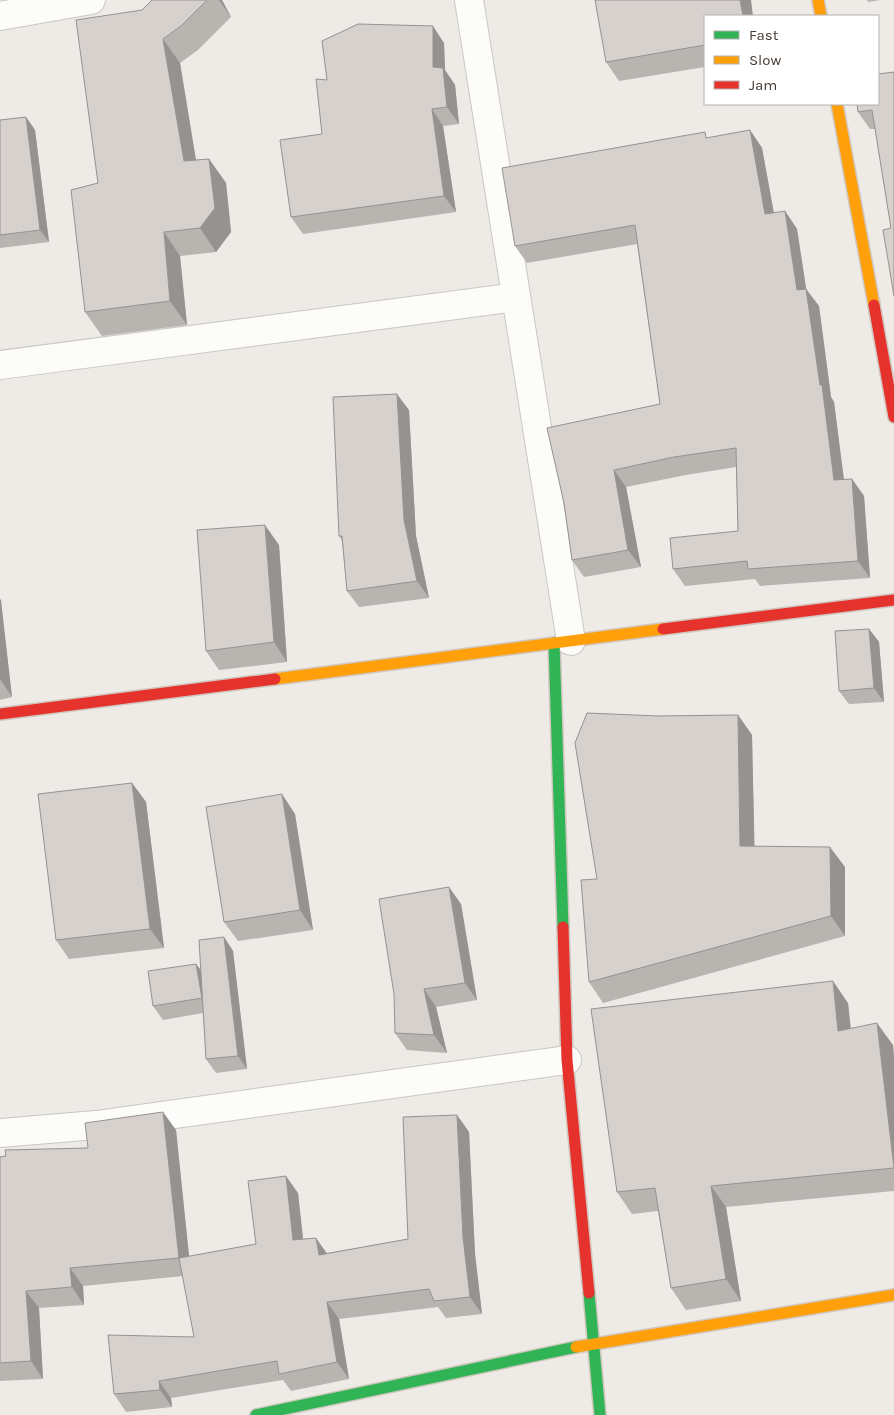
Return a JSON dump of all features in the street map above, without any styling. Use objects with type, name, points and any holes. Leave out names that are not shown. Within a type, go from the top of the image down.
[{"type":"street","points":[[0,16],[91,0]]},
{"type":"street","points":[[469,0],[516,297],[562,642],[567,1060],[600,1415]]},
{"type":"street","points":[[818,0],[821,15]]},
{"type":"street","points":[[837,105],[894,417]]},
{"type":"street","points":[[0,366],[516,297]]},
{"type":"street","points":[[0,714],[894,600]]},
{"type":"street","points":[[0,1133],[96,1124],[567,1060]]},
{"type":"street","points":[[260,1415],[593,1343],[894,1294]]},
{"type":"building","points":[[152,0],[207,0],[181,26],[163,39],[184,161],[209,159],[215,208],[200,228],[164,232],[170,301],[85,312],[71,190],[98,183],[76,20],[142,10]]},
{"type":"building","points":[[595,0],[740,0],[743,15],[704,15],[704,45],[606,62]]},
{"type":"building","points":[[358,24],[433,26],[433,67],[443,68],[447,107],[432,109],[444,196],[291,217],[280,140],[322,134],[316,79],[327,80],[322,41]]},
{"type":"building","points":[[894,72],[894,296],[883,230],[891,228],[872,110],[858,112],[857,105],[879,105],[879,74]]},
{"type":"building","points":[[26,117],[40,230],[0,235],[0,120]]},
{"type":"building","points":[[750,130],[765,214],[785,211],[797,290],[806,289],[820,385],[822,385],[834,480],[852,479],[858,561],[748,569],[747,561],[673,569],[670,538],[738,531],[736,448],[674,457],[614,470],[628,550],[572,560],[564,503],[547,428],[660,404],[635,225],[515,246],[502,168],[705,132],[706,138]]},
{"type":"building","points":[[397,394],[404,520],[417,581],[347,591],[342,536],[339,536],[333,397]]},
{"type":"building","points":[[265,525],[274,642],[206,651],[197,530]]},
{"type":"building","points":[[869,629],[874,688],[839,691],[835,631]]},
{"type":"building","points":[[587,713],[658,716],[738,715],[740,846],[830,847],[831,916],[589,982],[581,880],[597,879],[575,743]]},
{"type":"building","points":[[132,783],[150,929],[56,940],[38,794]]},
{"type":"building","points":[[282,794],[300,910],[224,922],[206,807]]},
{"type":"building","points":[[449,887],[465,983],[424,989],[434,1035],[395,1033],[394,994],[379,899]]},
{"type":"building","points":[[224,937],[238,1056],[206,1059],[199,940]]},
{"type":"building","points":[[196,964],[202,998],[153,1006],[148,971]]},
{"type":"building","points":[[833,981],[838,1031],[877,1023],[894,1168],[711,1186],[726,1279],[671,1288],[655,1188],[617,1192],[591,1009]]},
{"type":"building","points":[[163,1112],[179,1258],[70,1268],[72,1287],[26,1291],[31,1361],[0,1363],[0,1157],[6,1156],[5,1150],[88,1148],[85,1123]]},
{"type":"building","points":[[457,1115],[463,1237],[470,1297],[434,1301],[429,1289],[327,1302],[337,1362],[279,1374],[277,1361],[159,1381],[160,1390],[114,1394],[108,1335],[194,1337],[179,1258],[256,1244],[248,1181],[286,1176],[293,1240],[316,1238],[319,1255],[408,1239],[403,1117]]},
{"type":"traffic: fast","points":[[554,643],[563,927]]},
{"type":"traffic: fast","points":[[589,1293],[600,1415]]},
{"type":"traffic: fast","points":[[256,1415],[576,1347]]},
{"type":"traffic: slow","points":[[818,0],[821,15]]},
{"type":"traffic: slow","points":[[837,105],[874,305]]},
{"type":"traffic: slow","points":[[275,679],[663,629]]},
{"type":"traffic: slow","points":[[576,1347],[894,1295]]},
{"type":"traffic: jam","points":[[874,305],[894,417]]},
{"type":"traffic: jam","points":[[663,629],[894,600]]},
{"type":"traffic: jam","points":[[0,714],[275,679]]},
{"type":"traffic: jam","points":[[563,927],[567,1060],[589,1293]]}]
